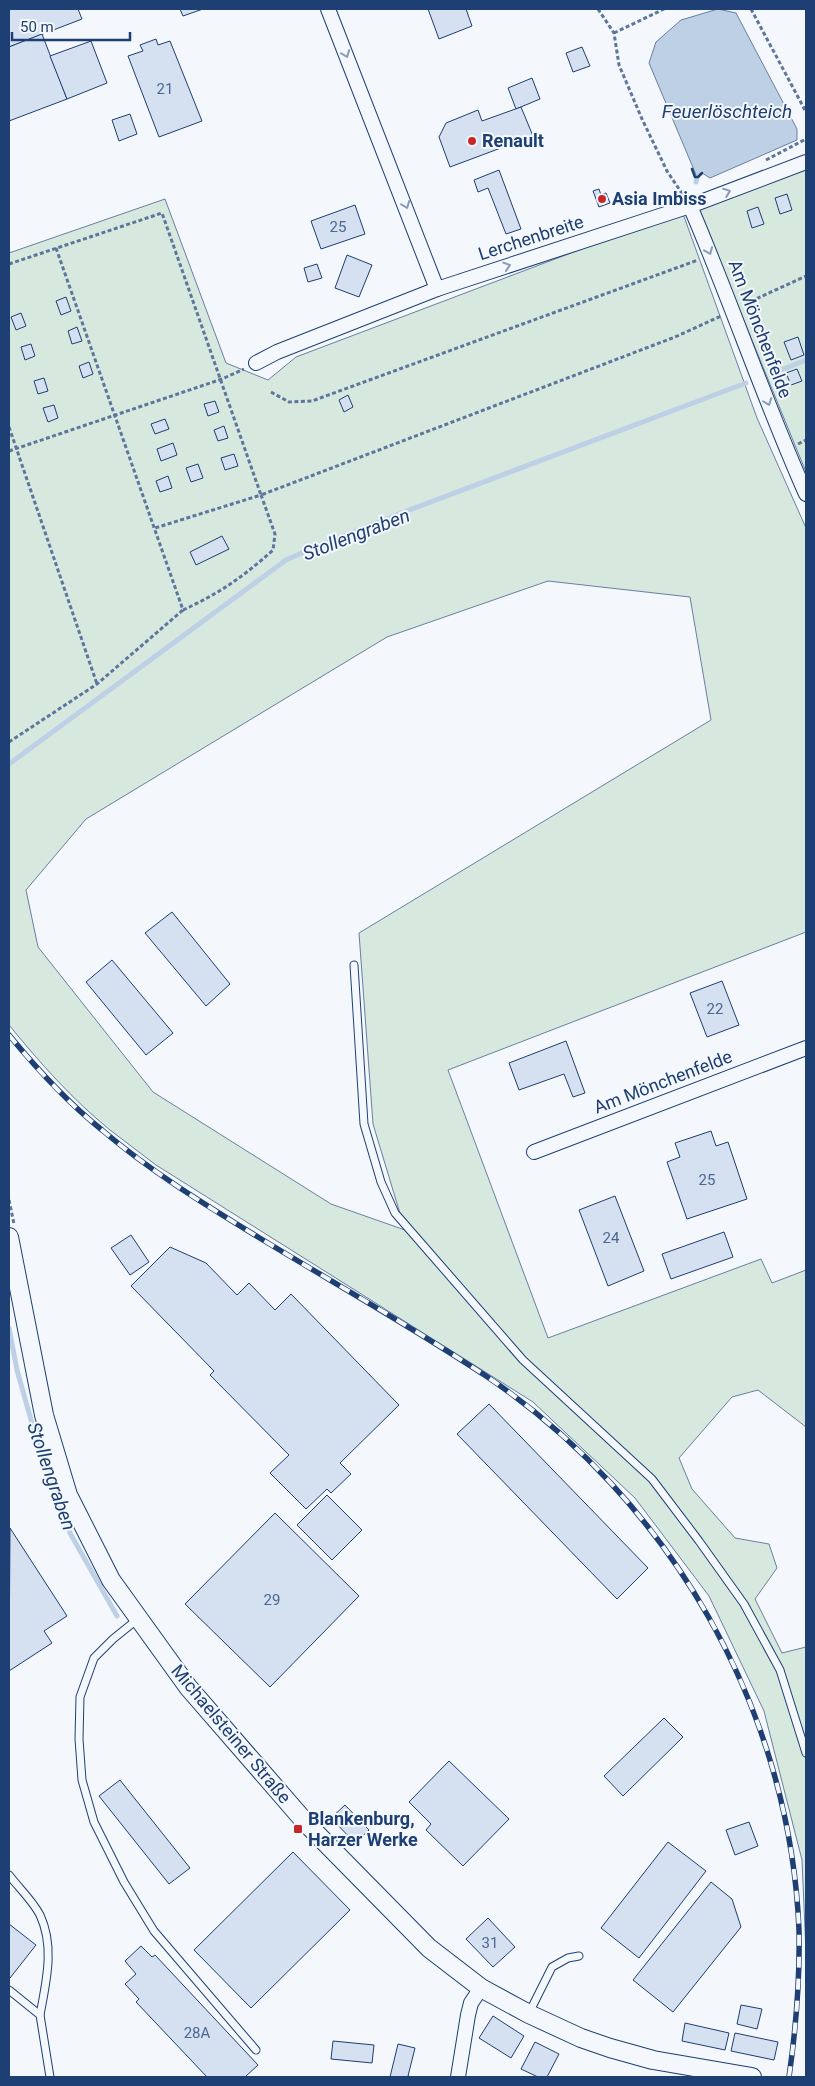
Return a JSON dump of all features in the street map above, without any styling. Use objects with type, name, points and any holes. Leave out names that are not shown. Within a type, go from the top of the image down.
[{"type":"street","points":[[328,9],[437,289]]},
{"type":"street","name":"Lerchenbreite","points":[[256,363],[277,352],[437,289],[690,206],[806,162]]},
{"type":"street","name":"Am Mönchenfelde","points":[[690,206],[806,494]]},
{"type":"street","name":"Am Mönchenfelde","points":[[534,1152],[806,1048]]},
{"type":"street","name":"Michaelsteiner Straße","points":[[9,1237],[44,1415],[68,1495],[111,1580],[188,1687],[306,1822],[430,1948],[481,1988],[529,2014],[581,2038],[610,2048],[653,2060],[752,2077]]},
{"type":"street","points":[[458,2077],[471,2003],[481,1988]]},
{"type":"lane","points":[[354,965],[364,1124],[381,1182],[395,1213],[523,1360],[652,1479],[699,1540],[744,1604],[780,1670],[806,1753]]},
{"type":"lane","points":[[139,1618],[113,1639],[94,1658],[80,1696],[79,1739],[85,1788],[94,1822],[124,1882],[154,1931],[256,2050]]},
{"type":"lane","points":[[9,1875],[40,1915],[46,1938],[50,1959],[40,2015],[50,2077]]},
{"type":"lane","points":[[529,2014],[552,1967],[568,1958],[579,1956]]},
{"type":"lane","points":[[9,1990],[40,2015]]},
{"type":"path","points":[[598,9],[614,34],[618,65],[642,119],[667,171],[690,206]]},
{"type":"path","points":[[614,34],[664,9]]},
{"type":"path","points":[[751,9],[806,112]]},
{"type":"path","points":[[9,264],[162,213],[275,534],[273,550],[253,569],[216,595],[183,610],[97,684],[9,742]]},
{"type":"path","points":[[56,248],[183,610]]},
{"type":"path","points":[[271,392],[289,402],[312,401],[711,255]]},
{"type":"path","points":[[155,528],[261,495],[675,337],[806,276]]},
{"type":"path","points":[[9,451],[222,379],[256,363]]},
{"type":"path","points":[[9,426],[97,684]]},
{"type":"shaded area","points":[[806,167],[806,472],[697,206]]},
{"type":"shaded area","points":[[165,199],[226,363],[268,380],[296,357],[682,211],[757,418],[806,528],[806,932],[448,1070],[548,1338],[761,1259],[772,1283],[806,1270],[806,1427],[758,1390],[732,1397],[679,1458],[692,1489],[735,1538],[769,1544],[777,1568],[755,1599],[782,1653],[806,1647],[806,1953],[802,1860],[764,1711],[709,1596],[635,1498],[533,1402],[156,1165],[110,1130],[83,1106],[45,1067],[9,1025],[9,253]],"holes":[[[548,581],[690,597],[711,720],[359,933],[373,1124],[405,1230],[331,1204],[153,1092],[38,947],[26,890],[86,819],[387,637]]]},
{"type":"water","name":"Feuerlöschteich","points":[[718,9],[736,13],[797,129],[797,140],[710,178],[702,173],[697,177],[649,63],[656,42],[681,20]]},
{"type":"building","points":[[9,9],[78,9],[82,19],[9,47]]},
{"type":"building","points":[[180,9],[203,9],[183,16]]},
{"type":"building","points":[[428,9],[466,9],[472,26],[439,39]]},
{"type":"building","points":[[42,34],[67,99],[9,121],[9,47]]},
{"type":"building","points":[[156,39],[158,45],[170,41],[202,121],[159,137],[128,56],[143,51],[140,45]]},
{"type":"building","points":[[91,41],[107,83],[67,99],[50,56]]},
{"type":"building","points":[[582,47],[590,66],[573,72],[566,53]]},
{"type":"building","points":[[532,78],[540,99],[516,109],[508,88]]},
{"type":"building","points":[[521,107],[533,136],[450,167],[439,137],[446,123],[478,110],[482,121]]},
{"type":"building","points":[[130,114],[137,134],[119,141],[112,120]]},
{"type":"building","points":[[499,170],[521,229],[506,234],[488,188],[478,192],[474,180]]},
{"type":"building","name":"Asia Imbiss","points":[[599,189],[601,195],[606,193],[610,203],[599,207],[593,191]]},
{"type":"building","points":[[787,194],[792,210],[780,214],[775,198]]},
{"type":"building","points":[[355,205],[365,234],[321,249],[311,221]]},
{"type":"building","points":[[758,207],[764,224],[752,228],[747,211]]},
{"type":"building","points":[[347,255],[372,265],[359,297],[335,288]]},
{"type":"building","points":[[317,264],[322,278],[308,282],[304,268]]},
{"type":"building","points":[[66,297],[71,311],[61,315],[56,301]]},
{"type":"building","points":[[21,313],[26,326],[16,330],[11,317]]},
{"type":"building","points":[[77,327],[82,341],[72,344],[68,331]]},
{"type":"building","points":[[798,337],[804,355],[791,360],[784,342]]},
{"type":"building","points":[[31,344],[35,356],[25,360],[21,347]]},
{"type":"building","points":[[89,362],[93,374],[83,378],[79,366]]},
{"type":"building","points":[[797,369],[802,381],[791,385],[786,373]]},
{"type":"building","points":[[44,378],[48,391],[38,394],[34,381]]},
{"type":"building","points":[[348,395],[353,407],[344,412],[339,400]]},
{"type":"building","points":[[215,401],[219,412],[208,416],[204,404]]},
{"type":"building","points":[[54,405],[58,418],[48,422],[43,408]]},
{"type":"building","points":[[165,419],[169,429],[155,434],[151,424]]},
{"type":"building","points":[[224,426],[228,438],[218,441],[214,430]]},
{"type":"building","points":[[173,443],[177,455],[161,461],[157,449]]},
{"type":"building","points":[[234,454],[238,466],[225,470],[221,458]]},
{"type":"building","points":[[198,464],[203,478],[191,482],[186,468]]},
{"type":"building","points":[[168,476],[172,488],[160,492],[156,481]]},
{"type":"building","points":[[222,536],[229,549],[196,565],[190,552]]},
{"type":"building","points":[[172,912],[230,984],[206,1006],[145,933]]},
{"type":"building","points":[[112,960],[173,1033],[146,1055],[86,982]]},
{"type":"building","points":[[722,981],[739,1025],[707,1037],[690,993]]},
{"type":"building","points":[[566,1041],[585,1093],[573,1097],[564,1074],[519,1090],[509,1063]]},
{"type":"building","points":[[711,1131],[716,1146],[728,1142],[747,1199],[687,1219],[667,1162],[680,1157],[675,1143]]},
{"type":"building","points":[[615,1196],[644,1271],[608,1286],[579,1210]]},
{"type":"building","points":[[724,1232],[733,1257],[671,1279],[662,1254]]},
{"type":"building","points":[[131,1235],[149,1262],[130,1275],[111,1248]]},
{"type":"building","points":[[170,1247],[206,1263],[237,1295],[249,1283],[275,1310],[291,1294],[399,1405],[340,1463],[351,1474],[331,1493],[327,1489],[306,1509],[270,1473],[289,1455],[210,1375],[214,1371],[131,1286]]},
{"type":"building","points":[[489,1404],[648,1568],[617,1599],[457,1434]]},
{"type":"building","points":[[327,1495],[362,1530],[332,1560],[297,1525]]},
{"type":"building","points":[[275,1513],[359,1596],[270,1687],[185,1604]]},
{"type":"building","points":[[10,1528],[67,1616],[44,1631],[52,1643],[9,1671]]},
{"type":"building","points":[[664,1718],[683,1737],[623,1796],[604,1776]]},
{"type":"building","points":[[449,1761],[509,1819],[463,1866],[426,1830],[431,1824],[409,1802]]},
{"type":"building","points":[[120,1780],[190,1868],[169,1884],[99,1796]]},
{"type":"building","points":[[345,1805],[369,1830],[355,1843],[331,1818]]},
{"type":"building","points":[[749,1822],[758,1846],[735,1855],[726,1830]]},
{"type":"building","points":[[668,1842],[706,1871],[639,1958],[601,1928]]},
{"type":"building","points":[[293,1852],[350,1910],[251,2008],[194,1950]]},
{"type":"building","points":[[711,1882],[732,1899],[741,1927],[673,2012],[633,1980]]},
{"type":"building","points":[[488,1918],[515,1947],[493,1967],[466,1939]]},
{"type":"building","points":[[9,1924],[36,1945],[10,1978],[9,1976]]},
{"type":"building","points":[[141,1946],[152,1957],[155,1955],[258,2065],[245,2077],[207,2077],[136,2002],[139,1999],[125,1984],[136,1974],[125,1961]]},
{"type":"building","points":[[741,2005],[762,2009],[757,2029],[737,2024]]},
{"type":"building","points":[[493,2016],[524,2036],[511,2058],[479,2038]]},
{"type":"building","points":[[685,2023],[729,2033],[725,2050],[682,2041]]},
{"type":"building","points":[[735,2033],[778,2042],[774,2060],[731,2051]]},
{"type":"building","points":[[333,2041],[374,2045],[372,2063],[331,2059]]},
{"type":"building","points":[[535,2042],[559,2054],[547,2077],[538,2077],[521,2069]]},
{"type":"building","points":[[398,2044],[415,2048],[408,2076],[412,2077],[390,2077]]},
{"type":"waterway","points":[[696,182],[697,177]]},
{"type":"waterway","name":"Stollengraben","points":[[774,373],[806,360]]},
{"type":"waterway","name":"Stollengraben","points":[[9,764],[286,560],[404,512],[746,383]]},
{"type":"waterway","name":"Stollengraben","points":[[9,1328],[17,1370],[38,1445],[70,1533],[117,1616]]},
{"type":"railway","points":[[9,1035],[65,1097],[139,1159],[218,1212],[486,1376],[552,1426],[611,1484],[664,1547],[708,1616],[745,1690],[772,1767],[791,1848],[799,1930],[797,2004],[789,2077]]},
{"type":"wall","points":[[692,169],[695,177],[702,173]]},
{"type":"place","name":"Renault","points":[[472,141]]},
{"type":"place","name":"Asia Imbiss","points":[[602,199]]},
{"type":"place","name":"Blankenburg, Harzer Werke","points":[[298,1829]]}]
